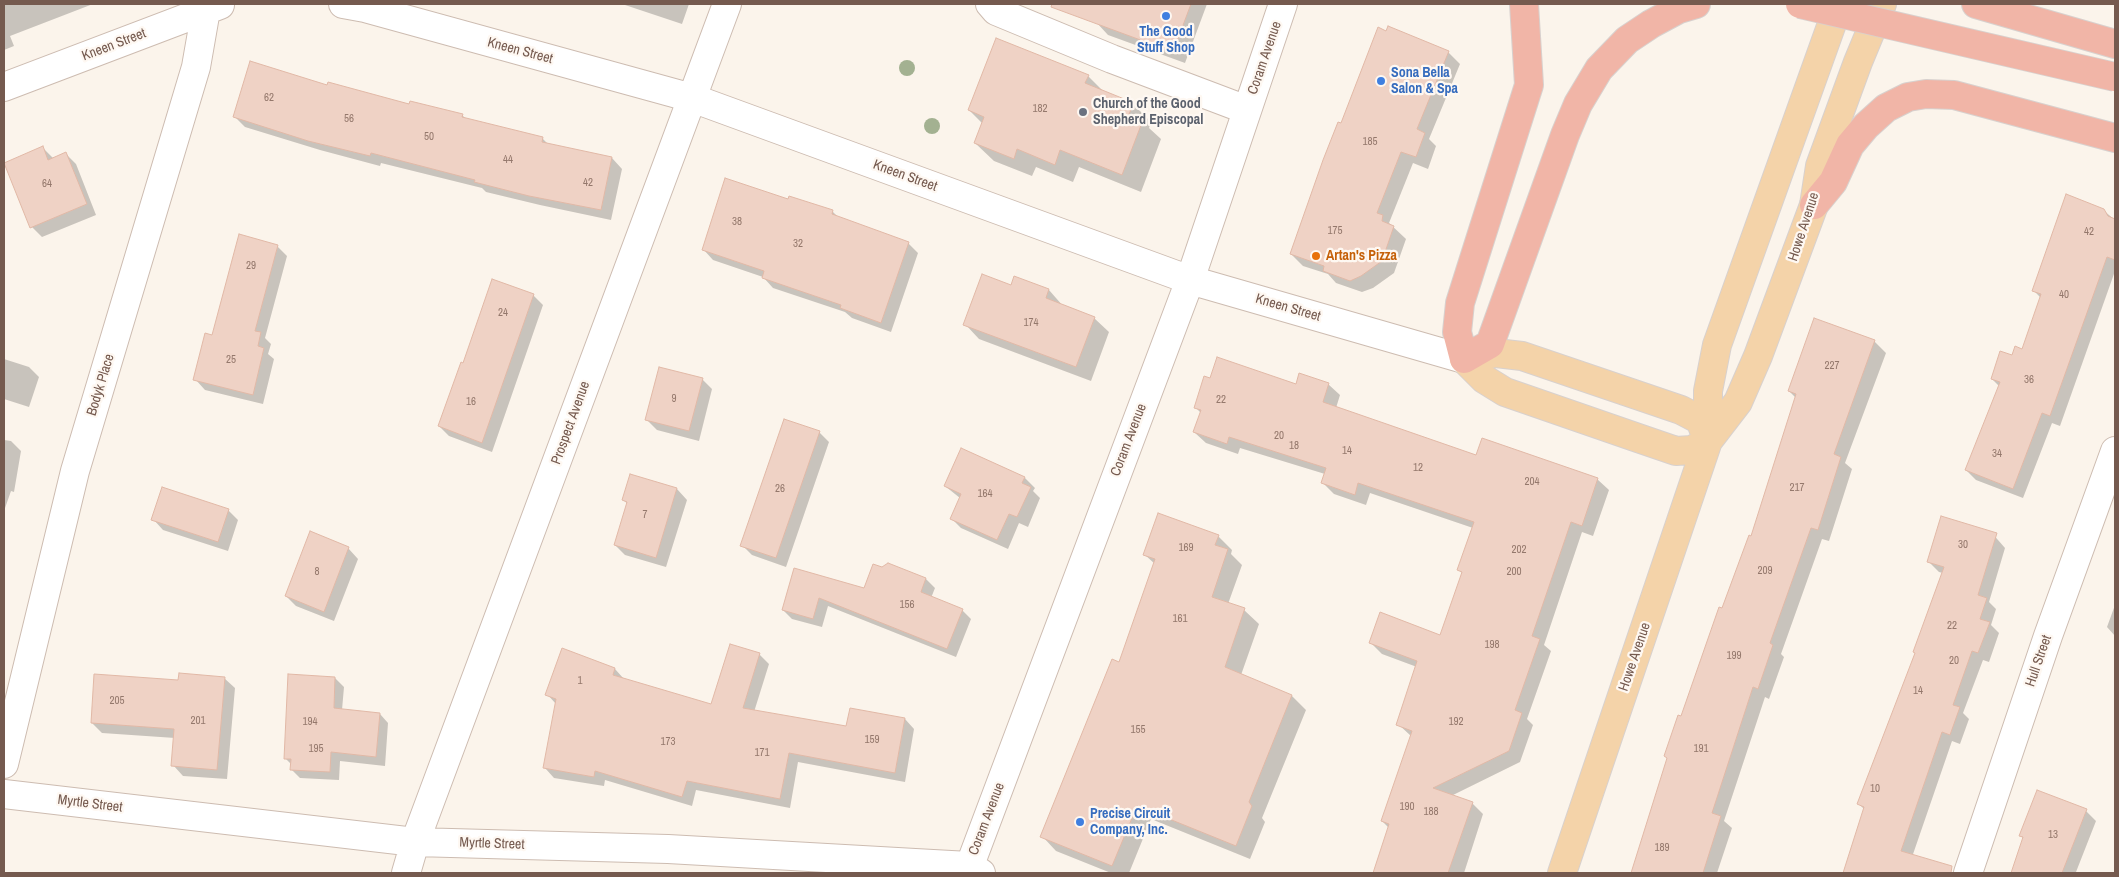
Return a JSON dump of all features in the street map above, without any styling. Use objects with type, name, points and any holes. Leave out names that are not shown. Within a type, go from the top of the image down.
[{"type":"highway","points":[[1524,4],[1529,85],[1460,302],[1457,332],[1464,359],[1490,344],[1565,135],[1578,104],[1594,77],[1628,40],[1651,24],[1679,9],[1696,4]]},
{"type":"highway","points":[[1800,4],[2115,77]]},
{"type":"highway","points":[[1976,4],[2115,44]]},
{"type":"highway","points":[[1814,204],[1833,182],[1844,157],[1856,137],[1879,113],[1893,103],[1908,97],[1935,93],[1954,95],[2115,138]]},
{"type":"main road","name":"Howe Avenue","points":[[1562,873],[1708,441],[1708,391],[1716,345],[1839,4]]},
{"type":"main road","name":"Howe Avenue","points":[[1708,441],[1738,402],[1758,356],[1814,204],[1820,166],[1858,62],[1882,4]]},
{"type":"main road","name":"Kneen Street","points":[[1496,353],[1522,356],[1540,362],[1682,410],[1700,420],[1708,441],[1692,450],[1676,451],[1506,392],[1484,379],[1464,359],[1496,353]]},
{"type":"street","name":"Kneen Street","points":[[343,4],[365,8],[692,98],[1190,280],[1464,359]]},
{"type":"street","name":"Prospect Avenue","points":[[406,873],[415,842],[727,4]]},
{"type":"street","points":[[990,4],[996,11],[1103,56],[1247,110]]},
{"type":"street","name":"Coram Avenue","points":[[972,871],[1190,280],[1283,4]]},
{"type":"street","name":"Kneen Street","points":[[4,87],[212,6]]},
{"type":"street","name":"Bodyk Place","points":[[4,764],[75,472],[196,67],[212,6]]},
{"type":"street","name":"Hull Street","points":[[1968,873],[2042,654],[2115,451]]},
{"type":"street","name":"Myrtle Street","points":[[4,794],[415,842],[668,849],[972,871]]},
{"type":"building","points":[[1052,4],[1191,4],[1173,52],[1051,7]]},
{"type":"building","points":[[1388,26],[1449,51],[1417,129],[1425,133],[1416,157],[1401,152],[1377,213],[1383,215],[1382,221],[1394,226],[1382,261],[1361,276],[1350,281],[1323,271],[1324,266],[1290,254],[1323,160],[1338,122],[1341,123],[1378,27],[1386,31]]},
{"type":"building","points":[[996,38],[1089,75],[1085,83],[1134,103],[1129,114],[1143,120],[1122,175],[1060,150],[1055,165],[1017,149],[1014,159],[974,143],[984,117],[968,110]]},
{"type":"building","points":[[250,61],[327,85],[328,82],[409,104],[410,101],[463,114],[462,117],[543,137],[542,142],[612,157],[601,210],[529,196],[371,153],[370,156],[308,141],[233,117]]},
{"type":"building","points":[[43,146],[48,160],[66,152],[87,204],[30,228],[4,163]]},
{"type":"building","points":[[725,178],[788,199],[789,196],[833,210],[832,214],[909,242],[881,323],[840,308],[841,305],[762,278],[764,271],[702,250]]},
{"type":"building","points":[[2066,194],[2104,209],[2108,216],[2115,219],[2115,260],[2107,257],[2050,416],[2042,413],[2013,489],[1965,470],[2000,382],[1991,379],[2000,351],[2012,355],[2015,346],[2022,349],[2041,294],[2032,291]]},
{"type":"building","points":[[239,234],[278,245],[255,331],[261,332],[258,346],[264,348],[253,395],[193,380],[205,333],[212,335]]},
{"type":"building","points":[[982,274],[1011,285],[1014,276],[1049,289],[1046,298],[1095,317],[1076,367],[963,325]]},
{"type":"building","points":[[492,279],[534,294],[482,443],[438,426],[461,362],[463,363]]},
{"type":"building","points":[[1814,318],[1875,340],[1834,454],[1841,457],[1818,530],[1811,528],[1770,643],[1773,645],[1758,689],[1753,687],[1712,813],[1721,816],[1703,873],[1631,873],[1667,758],[1664,756],[1678,715],[1681,716],[1719,607],[1722,608],[1749,535],[1751,536],[1796,394],[1788,391]]},
{"type":"building","points":[[1217,357],[1296,384],[1299,373],[1329,383],[1323,402],[1476,455],[1482,438],[1598,478],[1582,526],[1571,522],[1532,636],[1540,639],[1515,710],[1522,713],[1509,751],[1433,788],[1473,802],[1448,873],[1373,873],[1389,824],[1381,821],[1412,731],[1396,725],[1417,661],[1369,643],[1380,612],[1440,635],[1462,572],[1457,570],[1474,522],[1358,483],[1355,495],[1321,483],[1326,468],[1229,437],[1227,444],[1193,432],[1201,410],[1194,408],[1204,376],[1210,378]]},
{"type":"building","points":[[659,367],[703,378],[689,431],[645,420]]},
{"type":"building","points":[[784,419],[820,431],[776,558],[740,546]]},
{"type":"building","points":[[961,448],[1025,477],[1022,483],[1031,487],[1017,517],[1009,514],[997,540],[950,519],[961,494],[944,486]]},
{"type":"building","points":[[630,474],[677,488],[656,558],[614,545],[627,502],[622,500]]},
{"type":"building","points":[[162,487],[229,509],[218,542],[151,520]]},
{"type":"building","points":[[1158,513],[1219,535],[1215,545],[1228,549],[1212,597],[1245,608],[1225,667],[1292,695],[1249,802],[1252,806],[1236,846],[1137,806],[1112,866],[1040,837],[1112,659],[1119,662],[1155,559],[1143,555]]},
{"type":"building","points":[[1941,516],[1997,533],[1978,595],[1987,598],[1980,619],[1990,622],[1978,653],[1972,651],[1953,705],[1960,707],[1950,735],[1942,732],[1901,851],[1952,866],[1951,873],[1843,873],[1864,807],[1857,804],[1915,653],[1913,652],[1944,567],[1927,562]]},
{"type":"building","points":[[310,531],[349,547],[324,612],[285,596]]},
{"type":"building","points":[[888,563],[926,578],[921,592],[963,609],[947,649],[819,598],[813,619],[782,610],[794,568],[864,588],[873,564],[882,567]]},
{"type":"building","points":[[730,644],[760,653],[743,708],[846,726],[850,708],[905,718],[895,773],[789,753],[780,799],[687,781],[682,797],[595,771],[594,777],[543,768],[556,699],[545,695],[562,648],[615,668],[613,675],[711,704]]},
{"type":"building","points":[[179,673],[225,677],[217,770],[171,766],[174,729],[91,723],[94,674],[178,680]]},
{"type":"building","points":[[288,674],[335,677],[334,708],[380,713],[376,757],[331,752],[330,772],[290,770],[291,759],[284,759]]},
{"type":"building","points":[[2037,790],[2087,809],[2062,873],[2011,873],[2023,837],[2019,836]]},
{"type":"place","name":"The Good Stuff Shop","points":[[1166,16]]},
{"type":"place","name":"Sona Bella Salon & Spa","points":[[1381,81]]},
{"type":"place","name":"Church of the Good Shepherd Episcopal","points":[[1083,112]]},
{"type":"place","name":"Artan's Pizza","points":[[1316,256]]},
{"type":"place","name":"Precise Circuit Company, Inc.","points":[[1080,822]]}]
